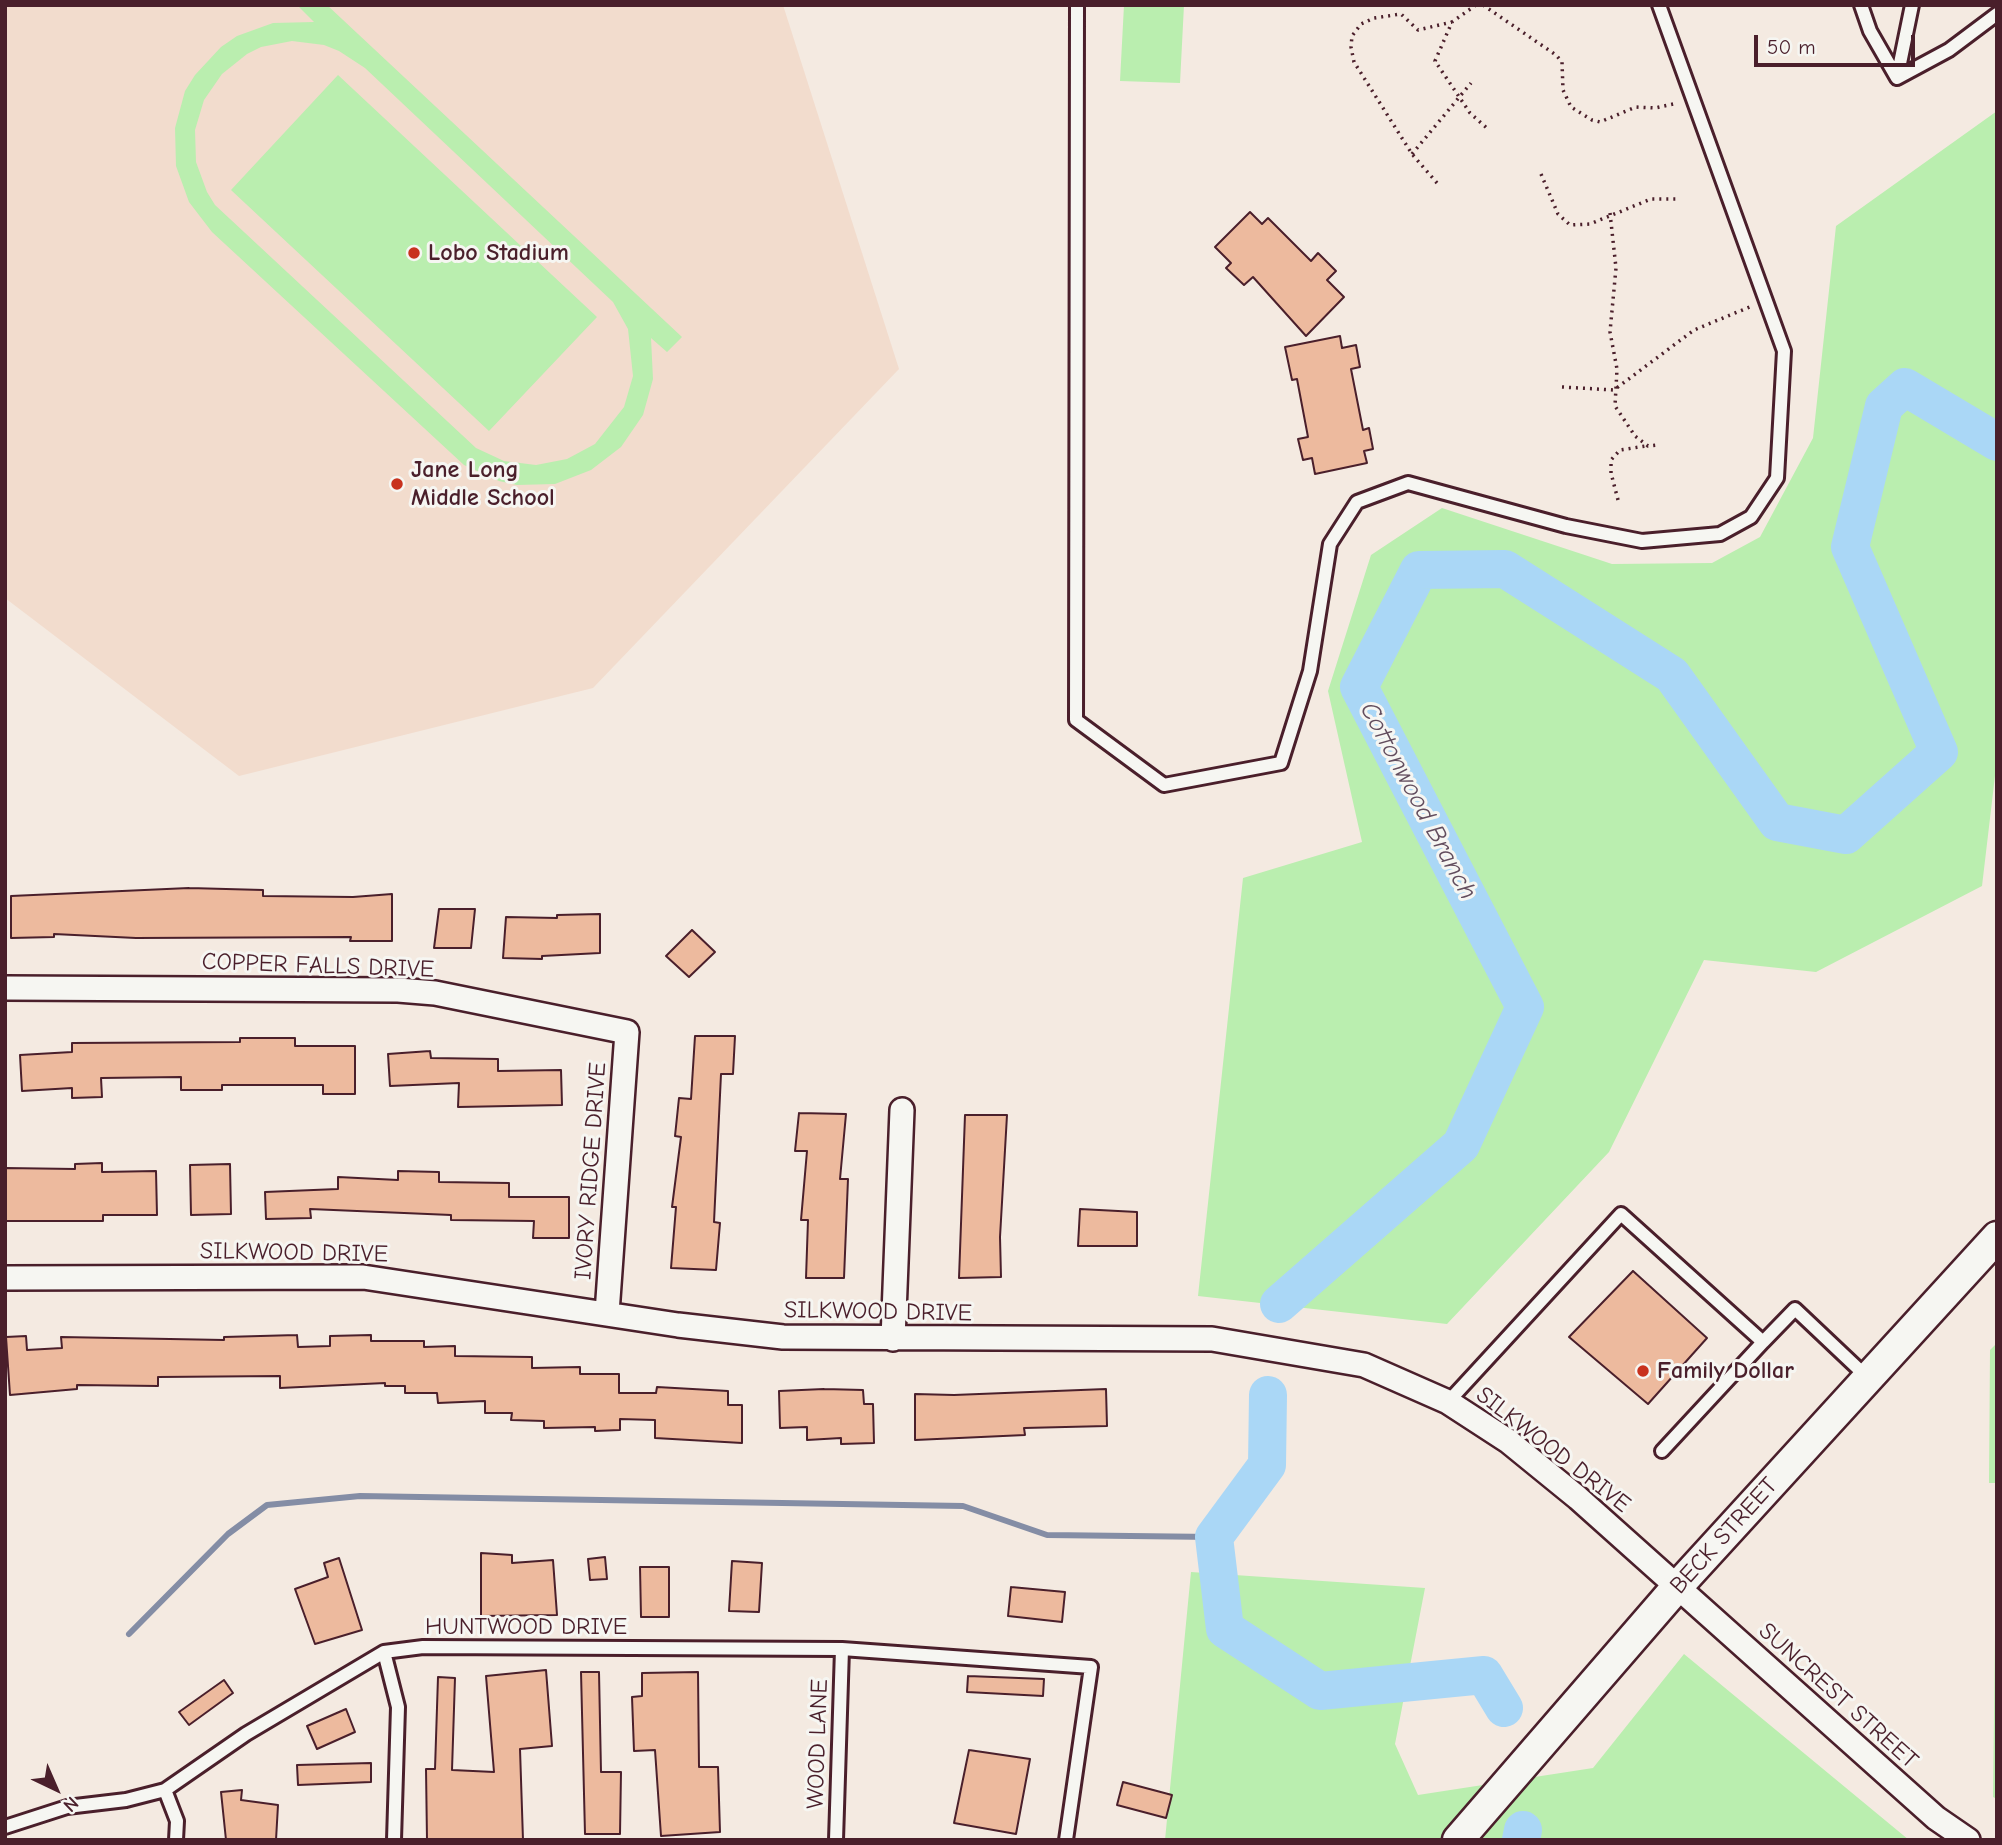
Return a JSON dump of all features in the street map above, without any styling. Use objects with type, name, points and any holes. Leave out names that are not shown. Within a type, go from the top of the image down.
[{"type":"street","name":"COPPER FALLS DRIVE","points":[[5,988],[398,990],[435,993],[627,1032]]},
{"type":"street","name":"IVORY RIDGE DRIVE","points":[[607,1313],[627,1032]]},
{"type":"street","points":[[893,1339],[902,1110]]},
{"type":"street","name":"BECK STREET","points":[[1458,1840],[1677,1587],[1997,1237]]},
{"type":"street","name":"SILKWOOD DRIVE","points":[[5,1278],[363,1277],[783,1337],[1213,1339],[1364,1366],[1448,1402],[1507,1441],[1568,1490],[1677,1587]]},
{"type":"street","name":"SUNCREST STREET","points":[[1677,1587],[1936,1818],[1968,1840]]},
{"type":"lane","points":[[1077,5],[1076,720],[1164,785],[1281,763],[1310,671],[1330,544],[1357,502],[1408,483],[1566,526],[1642,541],[1720,534],[1751,517],[1777,478],[1784,351],[1659,5]]},
{"type":"lane","points":[[1861,5],[1870,31],[1897,78]]},
{"type":"lane","points":[[1897,78],[1912,5]]},
{"type":"lane","points":[[1897,78],[1949,50],[1997,14]]},
{"type":"lane","points":[[1448,1402],[1621,1214],[1763,1342]]},
{"type":"lane","points":[[1662,1451],[1795,1309],[1868,1378]]},
{"type":"lane","name":"HUNTWOOD DRIVE","points":[[5,1827],[67,1807],[125,1800],[166,1790],[246,1734],[384,1652],[423,1647],[842,1650],[1091,1667],[1066,1840]]},
{"type":"lane","name":"WOOD LANE","points":[[836,1840],[842,1650]]},
{"type":"lane","points":[[384,1652],[398,1707],[394,1840]]},
{"type":"lane","points":[[166,1790],[177,1821],[176,1840]]},
{"type":"path","points":[[1437,183],[1412,154],[1354,62],[1352,36],[1361,24],[1389,15],[1401,14],[1418,30],[1452,22],[1476,5]]},
{"type":"path","points":[[1483,5],[1556,55],[1562,62],[1563,90],[1571,107],[1592,120],[1600,122],[1636,107],[1655,108],[1693,99]]},
{"type":"path","points":[[1452,22],[1440,55],[1435,61],[1470,113],[1489,130]]},
{"type":"path","points":[[1412,154],[1471,83]]},
{"type":"path","points":[[1541,174],[1564,223],[1582,226],[1651,199],[1679,199]]},
{"type":"path","points":[[1610,213],[1616,268],[1610,332],[1617,369],[1614,390],[1620,418],[1648,446]]},
{"type":"path","points":[[1562,387],[1614,390],[1693,330],[1766,300]]},
{"type":"path","points":[[1618,499],[1611,473],[1611,460],[1620,450],[1657,445]]},
{"type":"shaded area","name":"Jane Long Middle School","points":[[5,5],[783,5],[899,369],[593,688],[239,776],[5,598]]},
{"type":"green space","points":[[327,5],[682,337],[667,352],[651,338],[653,379],[643,415],[621,447],[591,470],[555,484],[517,485],[499,481],[464,465],[212,232],[189,202],[176,166],[175,128],[185,91],[195,75],[221,47],[237,36],[273,23],[314,22],[298,6]],"holes":[[[292,41],[324,45],[339,51],[365,68],[613,302],[628,329],[633,376],[624,407],[595,444],[567,459],[536,465],[504,461],[476,448],[215,205],[196,162],[195,130],[204,100],[222,74],[247,54],[261,47]]]},
{"type":"green space","points":[[1124,5],[1184,5],[1180,83],[1120,81]]},
{"type":"green space","name":"Lobo Stadium","points":[[338,75],[597,317],[489,431],[231,190]]},
{"type":"green space","points":[[1997,111],[1997,759],[1982,886],[1816,972],[1704,960],[1609,1152],[1447,1324],[1198,1296],[1243,878],[1362,842],[1328,691],[1371,555],[1442,508],[1612,564],[1712,563],[1760,537],[1813,438],[1836,226]]},
{"type":"green space","points":[[1997,1343],[1997,1483],[1989,1483],[1990,1350]]},
{"type":"green space","points":[[1997,1549],[1997,1799],[1993,1797]]},
{"type":"green space","points":[[1191,1572],[1425,1588],[1395,1744],[1418,1795],[1593,1768],[1684,1654],[1909,1840],[1165,1840]]},
{"type":"building","points":[[1250,212],[1262,224],[1268,218],[1311,261],[1318,253],[1336,271],[1327,280],[1344,297],[1306,336],[1253,277],[1244,285],[1226,268],[1231,263],[1215,247]]},
{"type":"building","points":[[1340,336],[1342,348],[1356,345],[1360,367],[1351,369],[1363,430],[1369,428],[1373,449],[1364,451],[1367,463],[1315,474],[1312,458],[1303,460],[1298,439],[1308,437],[1297,379],[1292,380],[1285,347]]},
{"type":"building","points":[[189,888],[263,890],[263,896],[353,897],[392,894],[392,941],[350,941],[351,937],[136,938],[54,934],[54,937],[11,938],[11,896]]},
{"type":"building","points":[[439,909],[475,909],[471,948],[434,948]]},
{"type":"building","points":[[600,914],[600,953],[542,956],[542,959],[503,958],[506,917],[557,918],[557,915]]},
{"type":"building","points":[[692,930],[715,952],[689,977],[666,956]]},
{"type":"building","points":[[695,1036],[735,1036],[733,1074],[721,1074],[714,1222],[720,1223],[716,1270],[671,1268],[676,1207],[672,1207],[681,1137],[675,1136],[679,1098],[691,1099]]},
{"type":"building","points":[[240,1038],[295,1038],[295,1046],[355,1046],[355,1094],[323,1094],[323,1085],[222,1085],[222,1090],[181,1090],[181,1077],[101,1078],[102,1097],[72,1098],[72,1088],[22,1091],[20,1055],[72,1052],[72,1043],[240,1042]]},
{"type":"building","points":[[430,1051],[431,1058],[498,1059],[498,1071],[561,1070],[562,1105],[458,1107],[459,1083],[390,1086],[388,1054]]},
{"type":"building","points":[[799,1113],[846,1114],[840,1179],[848,1179],[844,1278],[806,1278],[808,1220],[801,1220],[807,1151],[795,1151]]},
{"type":"building","points":[[965,1115],[1007,1115],[1000,1237],[1001,1277],[959,1278]]},
{"type":"building","points":[[102,1163],[102,1172],[156,1171],[157,1215],[103,1215],[103,1221],[5,1221],[5,1168],[75,1169],[75,1164]]},
{"type":"building","points":[[230,1164],[231,1214],[191,1215],[190,1165]]},
{"type":"building","points":[[398,1171],[439,1172],[439,1182],[509,1183],[509,1197],[569,1197],[569,1238],[533,1238],[534,1221],[451,1220],[451,1215],[310,1209],[311,1218],[266,1219],[265,1192],[338,1189],[338,1177],[398,1180]]},
{"type":"building","points":[[1080,1209],[1137,1212],[1137,1246],[1078,1246]]},
{"type":"building","name":"Family Dollar","points":[[1633,1271],[1707,1338],[1648,1404],[1569,1337]]},
{"type":"building","points":[[297,1335],[298,1347],[330,1346],[330,1336],[371,1335],[371,1341],[424,1341],[424,1347],[455,1346],[455,1356],[532,1357],[532,1368],[580,1367],[580,1374],[619,1374],[619,1393],[656,1393],[657,1387],[728,1391],[728,1405],[742,1405],[742,1443],[655,1438],[655,1420],[620,1419],[620,1430],[595,1431],[595,1427],[544,1428],[544,1421],[511,1420],[512,1413],[485,1413],[485,1401],[438,1403],[437,1393],[405,1393],[405,1386],[385,1386],[385,1383],[280,1388],[280,1376],[158,1377],[158,1386],[77,1385],[77,1389],[10,1395],[6,1337],[26,1336],[27,1350],[62,1348],[61,1337],[224,1340],[224,1337]]},
{"type":"building","points":[[1106,1389],[1107,1426],[1024,1428],[1025,1435],[915,1440],[915,1394]]},
{"type":"building","points":[[863,1390],[864,1404],[873,1404],[874,1443],[841,1444],[841,1438],[807,1440],[807,1427],[780,1428],[779,1391]]},
{"type":"building","points":[[481,1553],[512,1555],[512,1563],[553,1560],[557,1615],[481,1616]]},
{"type":"building","points":[[605,1557],[607,1579],[590,1580],[588,1559]]},
{"type":"building","points":[[339,1558],[362,1630],[315,1644],[295,1589],[328,1577],[324,1563]]},
{"type":"building","points":[[732,1561],[762,1563],[759,1612],[729,1611]]},
{"type":"building","points":[[640,1567],[669,1567],[669,1617],[641,1617]]},
{"type":"building","points":[[1011,1587],[1065,1592],[1062,1622],[1008,1616]]},
{"type":"building","points":[[546,1670],[552,1746],[520,1749],[523,1840],[427,1840],[426,1769],[435,1769],[438,1677],[455,1678],[452,1770],[494,1772],[486,1676]]},
{"type":"building","points":[[581,1672],[599,1672],[601,1772],[621,1772],[620,1834],[585,1834]]},
{"type":"building","points":[[698,1672],[699,1767],[718,1767],[720,1832],[661,1836],[655,1750],[634,1751],[632,1697],[642,1696],[642,1673]]},
{"type":"building","points":[[968,1676],[1044,1679],[1043,1696],[967,1692]]},
{"type":"building","points":[[224,1680],[233,1693],[189,1725],[179,1712]]},
{"type":"building","points":[[346,1709],[355,1732],[317,1749],[307,1726]]},
{"type":"building","points":[[969,1750],[1030,1759],[1016,1834],[954,1823]]},
{"type":"building","points":[[371,1763],[371,1782],[298,1785],[297,1765]]},
{"type":"building","points":[[1123,1782],[1172,1795],[1166,1818],[1117,1805]]},
{"type":"building","points":[[242,1790],[241,1800],[278,1805],[276,1840],[226,1840],[221,1792]]},
{"type":"waterway","name":"Cottonwood Branch","points":[[1279,1304],[1461,1145],[1525,1007],[1359,687],[1419,570],[1505,569],[1672,675],[1777,822],[1846,835],[1939,752],[1850,547],[1884,406],[1905,387],[1997,442]]},
{"type":"waterway","name":"Cottonwood Branch","points":[[1268,1395],[1267,1465],[1214,1537],[1225,1629],[1320,1691],[1484,1675],[1504,1708]]},
{"type":"waterway","points":[[129,1634],[228,1534],[267,1505],[360,1496],[963,1506],[1047,1535],[1214,1537]]},
{"type":"waterway","name":"Cottonwood Branch","points":[[1521,1840],[1523,1830]]},
{"type":"place","name":"Lobo Stadium","points":[[414,253]]},
{"type":"place","name":"Jane Long Middle School","points":[[397,484]]},
{"type":"place","name":"Family Dollar","points":[[1643,1371]]}]
